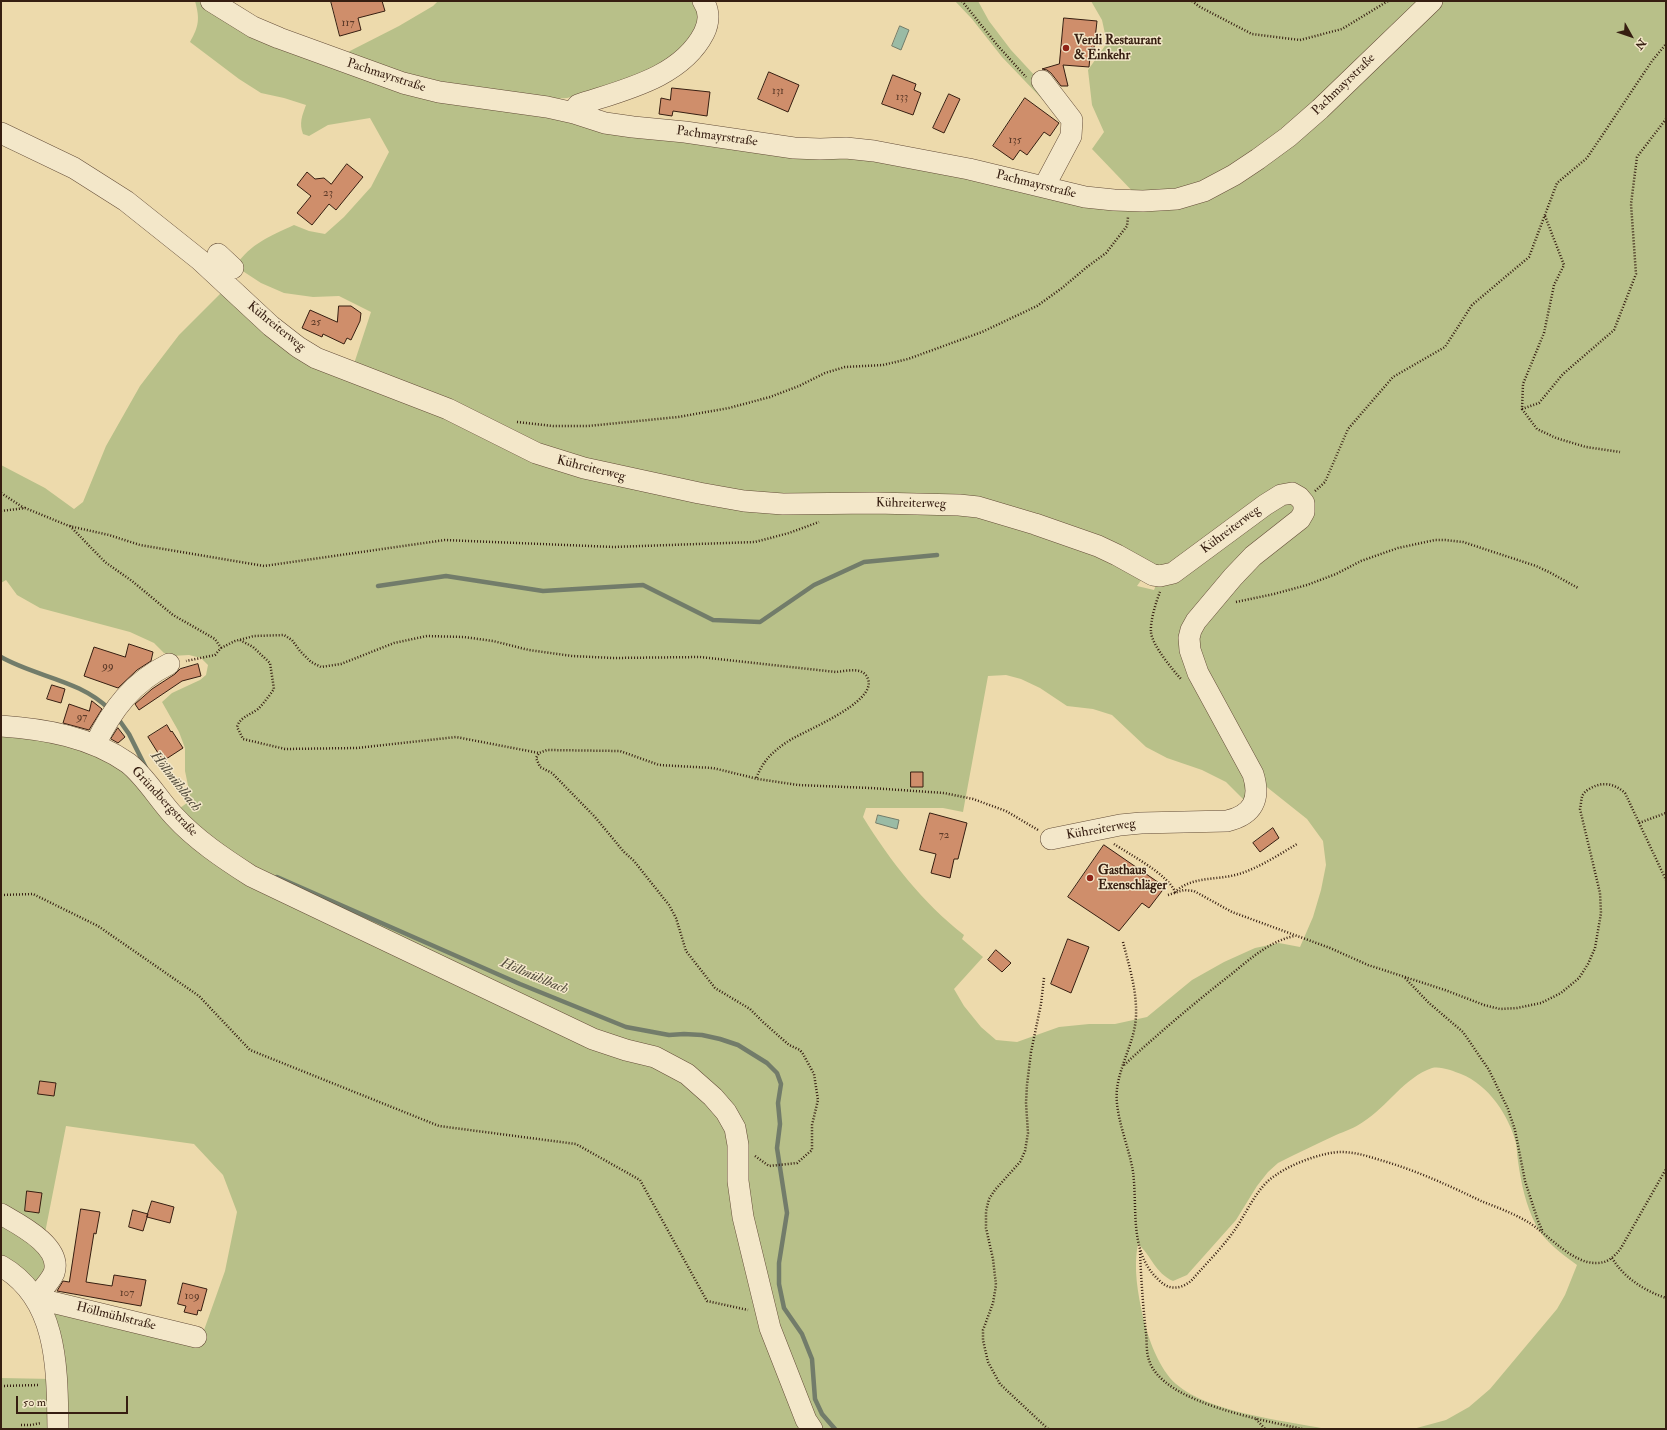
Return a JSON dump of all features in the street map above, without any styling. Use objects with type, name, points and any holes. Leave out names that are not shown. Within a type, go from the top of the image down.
[{"type":"street","name":"Pachmayrstraße","points":[[211,1],[253,27],[279,38],[403,83],[439,92],[521,102],[574,113],[605,123],[633,128],[685,132],[794,148],[846,148],[874,151],[969,169],[1085,197],[1128,201],[1177,200],[1204,191],[1234,175],[1288,137],[1320,109],[1432,1]]},
{"type":"street","points":[[574,113],[575,108],[578,105],[648,81],[670,69],[687,56],[700,42],[707,27],[709,14],[703,1]]},
{"type":"street","points":[[1035,80],[1072,120],[1071,136],[1044,187]]},
{"type":"street","name":"Kühreiterweg","points":[[1,133],[74,168],[126,201],[200,260],[271,326],[298,347],[316,358],[448,409],[536,453],[577,466],[664,486],[744,500],[784,504],[875,503],[959,505],[978,507],[1091,543],[1117,554],[1148,574],[1160,576],[1173,573],[1265,505],[1281,495],[1292,493],[1300,497],[1304,503],[1304,512],[1300,519],[1253,556],[1233,577],[1196,621],[1189,638],[1190,650],[1198,673],[1253,774],[1257,790],[1255,800],[1250,808],[1240,817],[1228,821],[1140,823],[1051,840]]},
{"type":"street","points":[[95,745],[114,713],[134,687],[148,676],[169,664]]},
{"type":"street","name":"Gründbergstraße","points":[[1,726],[48,731],[95,745],[129,764],[186,829],[209,848],[250,876],[593,1039],[626,1050],[655,1057],[687,1074],[702,1085],[726,1112],[735,1128],[738,1145],[738,1181],[743,1217],[770,1328],[803,1413],[812,1429]]},
{"type":"street","points":[[1,1214],[39,1238],[52,1255],[55,1263],[54,1273],[35,1298]]},
{"type":"street","points":[[1,1266],[16,1278],[35,1298],[44,1314],[55,1358],[58,1429]]},
{"type":"street","name":"Höllmühlstraße","points":[[35,1298],[196,1337]]},
{"type":"path","points":[[962,1],[998,46],[1035,80]]},
{"type":"path","points":[[1192,1],[1200,7],[1252,34],[1300,40],[1342,29],[1388,1]]},
{"type":"path","points":[[1304,503],[1325,482],[1348,429],[1393,377],[1445,347],[1472,305],[1529,257],[1557,183],[1588,158],[1652,61],[1666,44]]},
{"type":"path","points":[[1522,409],[1539,403],[1563,374],[1614,330],[1636,274],[1631,204],[1637,157],[1666,118]]},
{"type":"path","points":[[509,422],[553,426],[588,426],[678,417],[729,408],[770,397],[799,386],[825,373],[845,367],[883,365],[908,359],[982,332],[1037,306],[1106,253],[1127,226],[1129,212],[1128,201]]},
{"type":"path","points":[[1545,216],[1564,266],[1554,285],[1544,333],[1523,384],[1522,409],[1537,429],[1556,438],[1586,447],[1620,452]]},
{"type":"path","points":[[1,493],[25,508],[69,526],[109,535],[140,545],[264,566],[445,540],[613,547],[755,542],[789,533],[821,522]]},
{"type":"path","points":[[1,511],[25,508]]},
{"type":"path","points":[[69,526],[105,562],[132,580],[173,614],[215,639],[221,648]]},
{"type":"path","points":[[1234,603],[1307,585],[1336,574],[1361,561],[1398,548],[1440,540],[1454,540],[1462,542],[1536,566],[1578,588]]},
{"type":"path","points":[[169,664],[216,655],[221,648],[254,636],[284,635],[292,640],[311,662],[321,666],[341,664],[394,643],[427,636],[464,637],[494,641],[529,650],[572,656],[613,658],[700,657],[836,672],[858,670],[866,674],[869,682],[867,693],[855,704],[787,742],[767,758],[760,766],[756,779]]},
{"type":"path","points":[[240,640],[253,647],[270,663],[274,689],[256,710],[239,721],[237,727],[243,739],[285,750],[357,748],[456,737],[539,753],[547,750],[620,751],[659,765],[713,768],[756,779],[798,785],[871,788],[959,796],[1006,811],[1030,824],[1051,840]]},
{"type":"path","points":[[539,753],[536,758],[540,767],[552,773],[595,817],[624,852],[634,861],[670,906],[676,918],[686,951],[715,988],[750,1009],[789,1045],[800,1050],[803,1054],[814,1074],[818,1100],[812,1125],[812,1150],[797,1163],[769,1166]]},
{"type":"path","points":[[1175,892],[1184,890],[1194,891],[1232,912],[1330,948],[1368,965],[1445,990],[1484,1005],[1500,1009],[1518,1008],[1541,1003],[1561,993],[1579,978],[1588,964],[1595,948],[1602,913],[1600,893],[1580,809],[1582,796],[1586,791],[1596,785],[1606,784],[1616,786],[1625,793],[1666,880]]},
{"type":"path","points":[[1639,823],[1666,813]]},
{"type":"path","points":[[1110,842],[1157,873],[1172,885],[1175,892]]},
{"type":"path","points":[[1168,895],[1187,884],[1244,873],[1265,863],[1297,844]]},
{"type":"path","points":[[1,896],[33,894],[98,926],[199,996],[250,1050],[439,1126],[576,1144],[640,1180],[707,1301],[767,1315]]},
{"type":"path","points":[[1123,1065],[1179,1016],[1257,954],[1274,943],[1294,936]]},
{"type":"path","points":[[1123,942],[1132,976],[1136,1017],[1132,1037],[1117,1088],[1117,1106],[1127,1142],[1133,1172],[1136,1233],[1140,1249],[1147,1265],[1156,1278],[1163,1284],[1177,1288],[1184,1286],[1191,1281],[1231,1235],[1261,1190],[1276,1174],[1324,1155],[1341,1152],[1360,1154],[1401,1166],[1443,1183],[1528,1222],[1563,1250],[1596,1264],[1603,1263],[1612,1258],[1621,1248],[1666,1169]]},
{"type":"path","points":[[1404,977],[1429,1003],[1463,1032],[1490,1070],[1508,1109],[1515,1130],[1525,1181],[1543,1233]]},
{"type":"path","points":[[1044,978],[1041,1004],[1031,1052],[1027,1085],[1026,1103],[1028,1133],[1025,1151],[1020,1162],[1007,1174],[989,1199],[986,1211],[986,1228],[994,1259],[996,1285],[993,1303],[983,1330],[983,1340],[988,1362],[1000,1384],[1048,1429]]},
{"type":"path","points":[[1140,1249],[1141,1290],[1149,1361],[1157,1373],[1169,1385],[1192,1399],[1256,1419],[1302,1429]]},
{"type":"path","points":[[1612,1258],[1630,1280],[1655,1294],[1666,1298]]},
{"type":"path","points":[[1,1386],[56,1385]]},
{"type":"path","points":[[1256,1419],[1265,1429]]},
{"type":"green space","points":[[195,1],[198,1],[228,21],[324,61],[833,155],[1137,196],[1092,149],[1104,132],[1092,105],[1088,70],[1107,43],[1102,20],[1091,1],[1666,1],[1666,1429],[1413,1429],[1446,1420],[1469,1407],[1490,1389],[1557,1309],[1565,1295],[1577,1265],[1549,1242],[1536,1225],[1524,1194],[1513,1133],[1503,1112],[1496,1102],[1471,1079],[1451,1070],[1432,1068],[1413,1078],[1372,1116],[1360,1124],[1278,1163],[1268,1172],[1257,1186],[1236,1220],[1187,1275],[1173,1281],[1167,1278],[1157,1269],[1138,1244],[1136,1262],[1137,1281],[1139,1299],[1145,1325],[1159,1362],[1176,1384],[1190,1394],[1227,1409],[1326,1429],[62,1429],[46,1305],[203,1333],[225,1271],[237,1212],[223,1175],[194,1144],[66,1126],[44,1238],[1,1209],[1,731],[26,734],[113,759],[169,816],[191,800],[185,771],[185,748],[179,732],[162,702],[172,693],[200,680],[206,675],[208,665],[201,658],[189,655],[171,656],[164,653],[154,643],[130,632],[40,608],[17,595],[6,580],[1,583],[1,465],[45,488],[74,509],[83,502],[106,446],[140,386],[179,335],[224,290],[350,376],[371,312],[339,296],[313,297],[284,293],[261,283],[235,266],[241,258],[261,241],[294,225],[309,231],[325,234],[344,217],[371,187],[389,152],[370,118],[328,125],[309,136],[303,134],[301,123],[306,105],[261,93],[239,79],[190,42],[198,22]],"holes":[[[1149,569],[1162,571],[1154,590],[1137,586]],[[1006,675],[1021,679],[1040,688],[1067,706],[1093,709],[1112,715],[1146,747],[1167,758],[1202,770],[1226,782],[1246,802],[1263,784],[1307,819],[1323,841],[1326,865],[1321,890],[1313,917],[1300,947],[1279,943],[1255,948],[1224,962],[1192,980],[1147,1017],[1115,1024],[1089,1024],[1059,1027],[1017,1042],[996,1040],[981,1027],[964,1006],[954,989],[983,957],[962,939],[964,935],[934,909],[908,880],[885,850],[863,817],[866,808],[943,808],[963,812],[988,676]]]},
{"type":"green space","points":[[438,1],[697,1],[702,12],[687,48],[633,82],[567,98],[551,99],[448,87],[344,54],[399,26],[433,6]]},
{"type":"green space","points":[[955,1],[978,1],[989,21],[1011,50],[1036,77],[1044,101],[1002,57],[972,19]]},
{"type":"green space","points":[[1,1218],[48,1253],[40,1287],[1,1263]]},
{"type":"green space","points":[[1,1378],[53,1379],[54,1429],[1,1429]]},
{"type":"shaded area","points":[[900,26],[909,30],[901,50],[892,46]]},
{"type":"shaded area","points":[[878,815],[899,820],[897,829],[876,823]]},
{"type":"building","points":[[331,1],[382,1],[385,11],[358,18],[361,30],[340,36]]},
{"type":"building","points":[[1064,18],[1097,21],[1094,48],[1091,47],[1089,67],[1063,65],[1068,86],[1061,86],[1051,73],[1042,69],[1059,64]]},
{"type":"building","points":[[769,72],[799,85],[788,112],[758,99]]},
{"type":"building","points":[[893,75],[916,84],[914,90],[921,93],[913,115],[882,104]]},
{"type":"building","points":[[672,88],[710,92],[707,116],[673,111],[672,116],[659,114],[661,98],[670,100]]},
{"type":"building","points":[[949,94],[960,99],[944,133],[933,128]]},
{"type":"building","points":[[1025,98],[1059,123],[1050,136],[1044,132],[1027,155],[1020,150],[1013,160],[993,146]]},
{"type":"building","points":[[347,164],[363,177],[336,210],[329,204],[312,225],[297,213],[311,196],[297,185],[307,172],[315,179],[324,178],[331,184]]},
{"type":"building","points":[[339,306],[351,306],[361,313],[360,321],[351,340],[347,338],[344,344],[323,334],[322,337],[302,328],[310,310],[337,322]]},
{"type":"building","points":[[129,644],[153,652],[151,661],[137,670],[118,688],[84,676],[94,647],[125,657]]},
{"type":"building","points":[[198,664],[201,676],[182,681],[139,710],[135,704],[152,689],[180,669]]},
{"type":"building","points":[[52,685],[65,689],[61,703],[47,699]]},
{"type":"building","points":[[92,701],[102,709],[89,730],[63,723],[69,704],[89,711]]},
{"type":"building","points":[[167,725],[183,748],[163,761],[148,737]]},
{"type":"building","points":[[118,728],[125,737],[118,743],[111,739]]},
{"type":"building","points":[[911,772],[923,772],[923,787],[911,787]]},
{"type":"building","points":[[930,813],[967,823],[958,859],[954,859],[950,878],[931,873],[936,854],[920,850]]},
{"type":"building","points":[[1273,828],[1279,838],[1260,852],[1253,843]]},
{"type":"building","points":[[1104,845],[1165,887],[1149,908],[1142,903],[1119,931],[1068,897]]},
{"type":"building","points":[[1068,939],[1089,947],[1071,993],[1051,984]]},
{"type":"building","points":[[996,950],[1011,963],[1002,972],[988,960]]},
{"type":"building","points":[[40,1081],[56,1083],[54,1096],[38,1094]]},
{"type":"building","points":[[27,1191],[42,1193],[39,1213],[25,1211]]},
{"type":"building","points":[[152,1201],[174,1207],[170,1223],[147,1217]]},
{"type":"building","points":[[81,1209],[100,1212],[96,1234],[94,1233],[86,1282],[112,1286],[114,1275],[146,1280],[141,1306],[57,1291],[63,1281],[69,1282]]},
{"type":"building","points":[[133,1210],[148,1214],[143,1231],[129,1227]]},
{"type":"building","points":[[183,1283],[207,1289],[201,1311],[198,1310],[197,1315],[184,1312],[186,1306],[178,1304]]},
{"type":"waterway","points":[[378,586],[446,576],[543,591],[643,585],[713,620],[760,622],[814,585],[864,562],[937,555]]},
{"type":"waterway","name":"Höllmühlbach","points":[[1,657],[14,664],[85,691],[109,709]]},
{"type":"waterway","name":"Höllmühlbach","points":[[117,717],[129,734],[146,768]]},
{"type":"waterway","name":"Höllmühlbach","points":[[277,877],[520,984],[626,1027],[669,1035],[702,1035],[720,1039],[738,1045],[767,1063],[777,1073],[781,1084],[778,1103],[780,1124],[777,1148],[787,1213],[779,1263],[779,1284],[784,1308],[802,1334],[812,1359],[815,1399],[822,1414],[835,1429]]},
{"type":"place","name":"Verdi Restaurant & Einkehr","points":[[1066,48]]},
{"type":"place","name":"Gasthaus Exenschläger","points":[[1090,878]]}]
